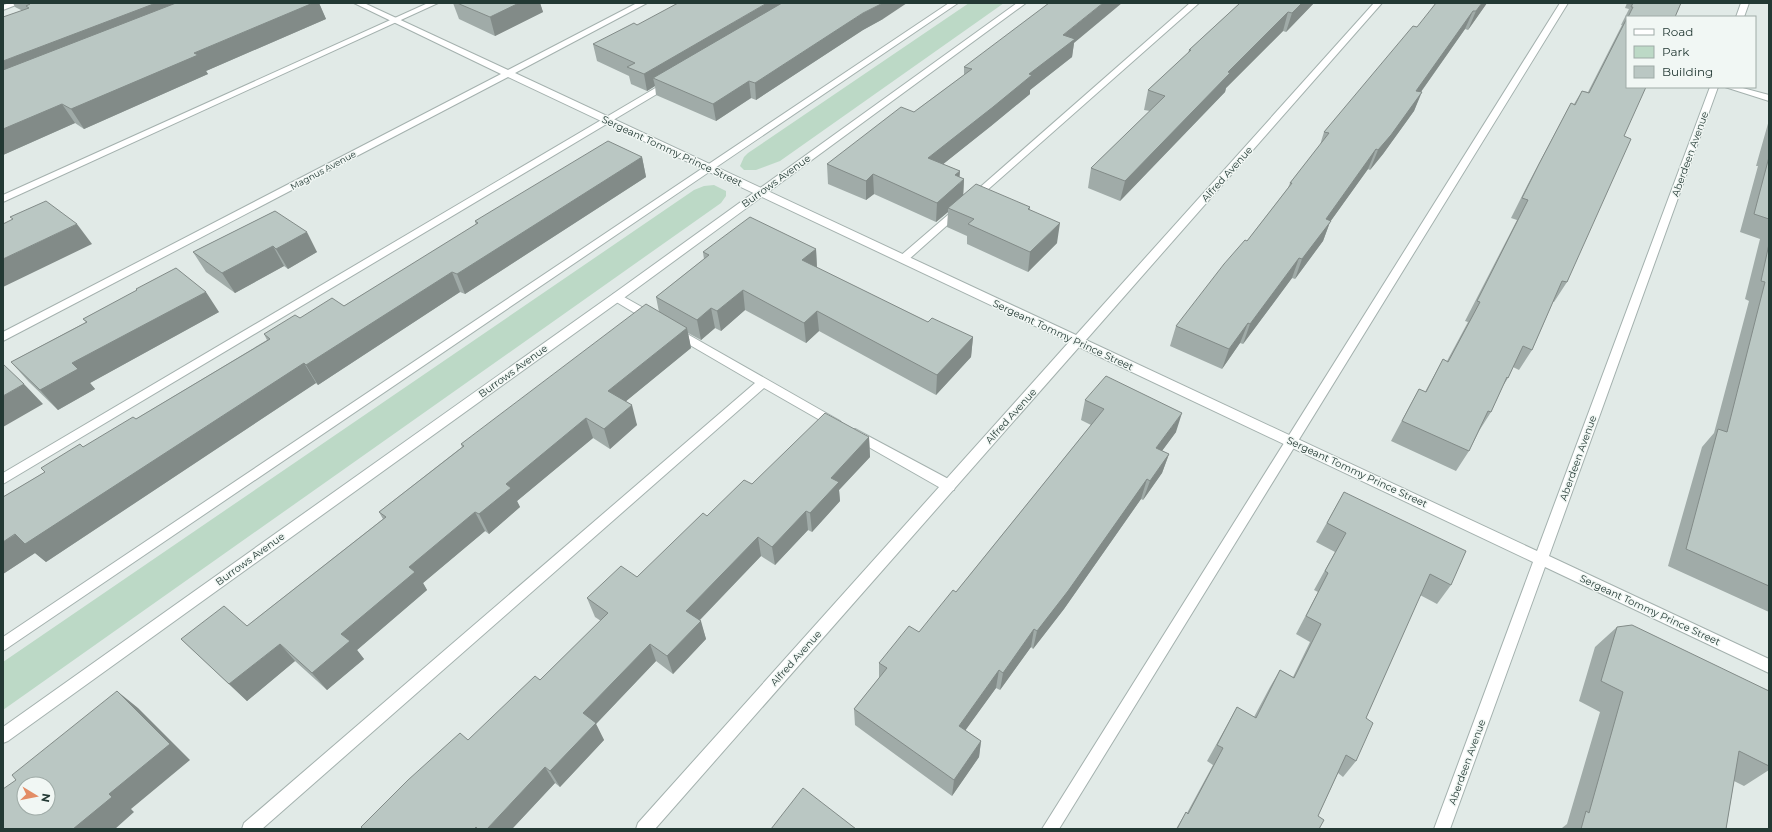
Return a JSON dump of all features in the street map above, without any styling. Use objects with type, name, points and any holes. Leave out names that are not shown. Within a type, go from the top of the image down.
[{"type":"street","points":[[3,8],[17,3]]},
{"type":"street","name":"Sergeant Tommy Prince Street","points":[[358,3],[1769,666]]},
{"type":"street","points":[[3,199],[434,3]]},
{"type":"street","name":"Magnus Avenue","points":[[3,337],[643,3]]},
{"type":"street","points":[[3,645],[954,3]]},
{"type":"street","name":"Burrows Avenue","points":[[3,736],[617,297],[1022,3]]},
{"type":"street","points":[[903,259],[1195,3]]},
{"type":"street","name":"Alfred Avenue","points":[[644,829],[1378,3]]},
{"type":"street","points":[[1050,829],[1564,3]]},
{"type":"street","points":[[1740,16],[1745,3]]},
{"type":"street","points":[[3,479],[675,80]]},
{"type":"street","name":"Aberdeen Avenue","points":[[1442,829],[1714,88]]},
{"type":"street","points":[[1733,88],[1769,98]]},
{"type":"street","points":[[617,297],[762,383],[949,486]]},
{"type":"street","points":[[250,829],[762,383]]},
{"type":"green space","points":[[969,3],[1004,3],[780,161],[756,170],[744,170],[740,166],[744,157],[748,153]]},
{"type":"green space","points":[[714,185],[726,191],[726,196],[721,203],[3,710],[3,662],[694,190],[704,186]]},
{"type":"building","points":[[28,3],[156,3],[3,61],[3,17],[29,8],[26,6],[30,4]]},
{"type":"building","points":[[176,3],[313,3],[194,53],[198,55],[71,109],[62,104],[3,129],[3,70]]},
{"type":"building","points":[[457,3],[519,3],[490,17]]},
{"type":"building","points":[[678,3],[767,3],[644,74],[627,67],[635,63],[593,44],[634,23],[637,25]]},
{"type":"building","points":[[782,3],[883,3],[863,13],[755,83],[749,81],[713,104],[653,78]]},
{"type":"building","points":[[1049,3],[1103,3],[1063,35],[1075,39],[1029,74],[1032,75],[928,158],[960,171],[955,175],[964,179],[937,203],[873,174],[866,181],[827,164],[901,107],[914,112],[972,69],[964,67]]},
{"type":"building","points":[[1240,3],[1302,3],[1292,13],[1288,12],[1228,72],[1230,73],[1125,181],[1091,168],[1165,96],[1148,90]]},
{"type":"building","points":[[1436,3],[1482,3],[1476,11],[1473,11],[1416,91],[1422,92],[1391,135],[1378,150],[1376,149],[1326,219],[1331,221],[1302,259],[1299,258],[1250,324],[1248,323],[1229,349],[1176,326],[1224,264],[1245,240],[1247,241],[1292,183],[1290,183],[1329,133],[1324,132],[1413,26],[1417,27]]},
{"type":"building","points":[[1633,3],[1681,3],[1675,16],[1628,16],[1633,7],[1631,7]]},
{"type":"building","points":[[1626,20],[1626,88],[1646,88],[1624,136],[1631,139],[1567,282],[1562,281],[1532,350],[1523,346],[1491,412],[1488,411],[1469,451],[1402,421],[1419,389],[1426,392],[1443,359],[1448,362],[1480,302],[1477,301],[1528,200],[1522,198],[1539,164],[1571,103],[1575,105],[1582,91],[1589,93]]},
{"type":"building","points":[[608,141],[642,157],[457,274],[452,272],[306,365],[304,363],[25,544],[15,534],[3,542],[3,497],[45,472],[41,468],[80,444],[83,447],[133,417],[136,419],[270,339],[264,334],[295,315],[300,318],[332,298],[344,306],[478,223],[475,221]]},
{"type":"building","points":[[1769,157],[1769,219],[1754,214]]},
{"type":"building","points":[[976,184],[1030,207],[1028,209],[1060,223],[1030,252],[968,224],[974,219],[948,208]]},
{"type":"building","points":[[46,201],[77,224],[3,259],[3,224],[13,219],[10,217]]},
{"type":"building","points":[[275,211],[307,232],[276,249],[273,246],[222,273],[193,252]]},
{"type":"building","points":[[750,217],[816,249],[802,260],[928,322],[932,318],[973,337],[937,375],[817,311],[804,323],[743,290],[717,311],[711,308],[697,320],[656,297],[709,255],[703,252]]},
{"type":"building","points":[[1769,244],[1769,586],[1686,549],[1718,429],[1727,432],[1765,282],[1761,281]]},
{"type":"building","points":[[176,268],[206,292],[72,363],[78,369],[40,390],[11,362],[87,322],[83,319]]},
{"type":"building","points":[[646,304],[687,328],[608,391],[632,405],[604,429],[586,418],[506,484],[511,488],[479,514],[475,512],[409,567],[415,572],[341,634],[350,641],[312,673],[280,644],[229,684],[181,639],[224,606],[247,626],[386,517],[379,512],[464,446],[461,444]]},
{"type":"building","points":[[3,364],[24,384],[3,396]]},
{"type":"building","points":[[1106,376],[1182,413],[1156,448],[1169,454],[1150,481],[1147,479],[1068,591],[1037,631],[1034,629],[1003,673],[999,670],[959,726],[981,741],[954,780],[854,709],[887,668],[879,663],[909,626],[919,632],[953,590],[956,592],[1104,409],[1085,400]]},
{"type":"building","points":[[825,413],[869,437],[831,478],[839,482],[810,513],[806,511],[772,547],[758,537],[686,611],[701,621],[667,656],[650,644],[583,713],[596,723],[550,771],[545,767],[487,829],[478,829],[476,827],[474,829],[363,829],[361,827],[408,780],[460,733],[468,740],[535,676],[540,680],[608,613],[587,598],[621,566],[637,577],[703,513],[707,516],[744,480],[752,484]]},
{"type":"building","points":[[1344,492],[1466,551],[1451,585],[1430,574],[1366,718],[1373,723],[1356,761],[1346,755],[1318,816],[1324,820],[1319,829],[1177,829],[1186,812],[1188,814],[1223,748],[1217,745],[1237,707],[1256,718],[1280,670],[1294,678],[1321,624],[1306,616],[1328,573],[1325,571],[1346,533],[1327,523]]},
{"type":"building","points":[[1632,625],[1769,691],[1769,766],[1739,751],[1726,829],[1581,829],[1586,811],[1589,813],[1623,692],[1601,681],[1617,627]]},
{"type":"building","points":[[117,691],[170,744],[109,794],[112,797],[73,829],[3,829],[3,789],[16,780],[12,775]]},
{"type":"building","points":[[803,788],[856,829],[771,829]]}]
